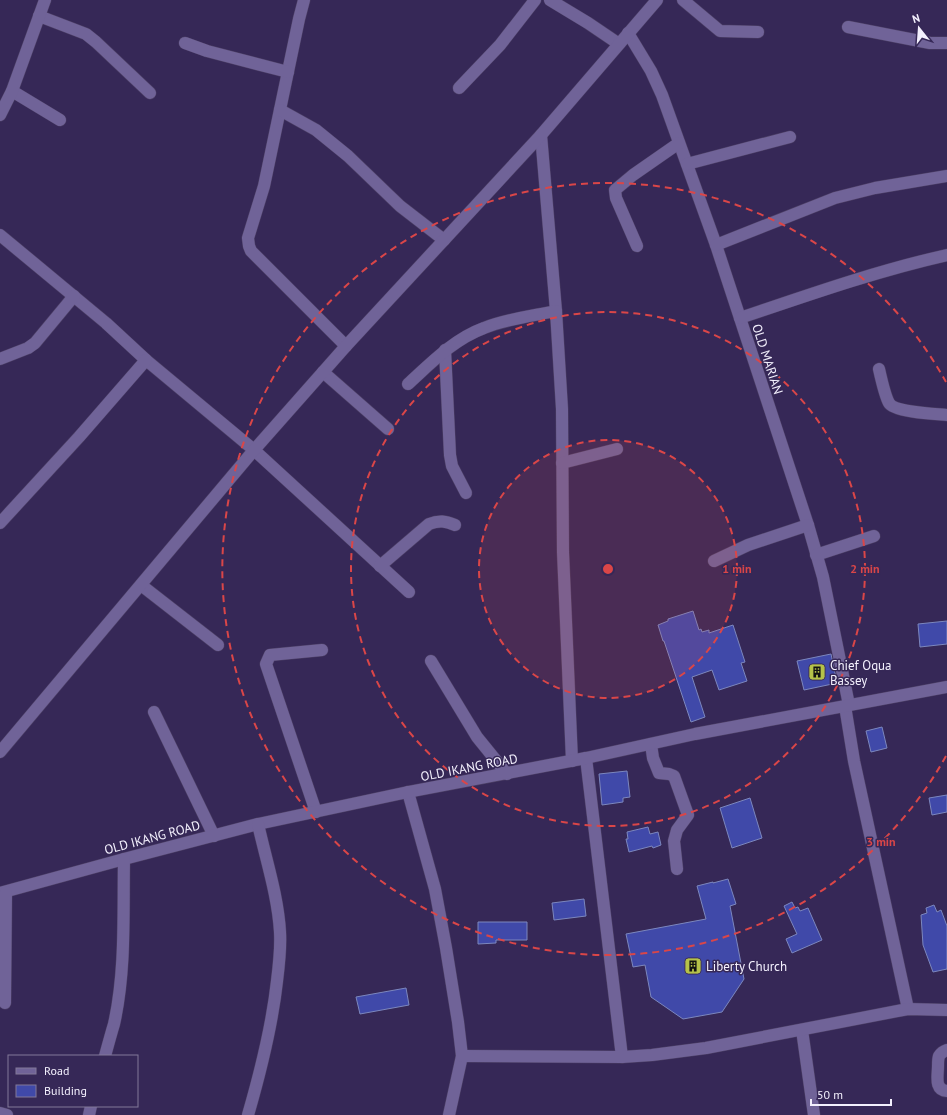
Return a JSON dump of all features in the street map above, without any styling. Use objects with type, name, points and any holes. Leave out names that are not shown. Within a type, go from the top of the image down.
[{"type":"street","points":[[0,115],[12,91],[45,0]]},
{"type":"street","points":[[304,0],[264,186],[248,238],[251,251],[346,346]]},
{"type":"street","points":[[459,88],[500,45],[535,0]]},
{"type":"street","points":[[550,0],[619,44]]},
{"type":"street","points":[[0,752],[254,450],[346,346],[541,135],[657,0]]},
{"type":"street","points":[[683,0],[720,31],[758,32]]},
{"type":"street","points":[[39,16],[86,34],[150,93]]},
{"type":"street","points":[[848,28],[930,43],[947,43]]},
{"type":"street","name":"OLD MARIAN","points":[[628,33],[651,71],[662,95],[680,143],[716,245],[808,525],[823,577],[847,706],[854,761],[908,1010]]},
{"type":"street","points":[[185,43],[207,51],[288,72]]},
{"type":"street","points":[[12,91],[60,120]]},
{"type":"street","points":[[280,110],[316,130],[348,156],[400,206],[444,240]]},
{"type":"street","points":[[541,135],[556,311],[562,409],[563,552],[572,761]]},
{"type":"street","points":[[687,164],[790,137]]},
{"type":"street","points":[[636,246],[616,198],[615,190],[634,174],[680,143]]},
{"type":"street","points":[[716,245],[836,198],[875,188],[947,176]]},
{"type":"street","points":[[0,235],[106,323],[146,360],[254,450],[410,592]]},
{"type":"street","points":[[740,318],[844,283],[947,255]]},
{"type":"street","points":[[0,359],[28,348],[34,343],[74,296]]},
{"type":"street","points":[[408,384],[445,350],[472,333],[484,328],[556,311]]},
{"type":"street","points":[[445,350],[450,455],[452,466],[466,493]]},
{"type":"street","points":[[0,523],[79,437],[146,360]]},
{"type":"street","points":[[879,369],[888,403],[892,407],[902,410],[947,415]]},
{"type":"street","points":[[323,372],[388,429]]},
{"type":"street","points":[[562,463],[618,449]]},
{"type":"street","points":[[380,566],[429,524],[436,521],[455,525]]},
{"type":"street","points":[[714,561],[748,545],[808,525]]},
{"type":"street","points":[[816,555],[874,536]]},
{"type":"street","points":[[141,585],[218,645]]},
{"type":"street","points":[[316,812],[266,664],[270,655],[322,650]]},
{"type":"street","points":[[431,661],[477,737],[507,774]]},
{"type":"street","name":"OLD IKANG ROAD","points":[[3,892],[258,824],[408,792],[572,761],[696,734],[947,687]]},
{"type":"street","points":[[154,712],[214,836]]},
{"type":"street","points":[[651,744],[653,758],[659,773],[674,776],[688,815],[678,830],[674,841],[677,869]]},
{"type":"street","points":[[586,758],[622,1057]]},
{"type":"street","points":[[408,792],[435,889],[446,948],[462,1056],[449,1115]]},
{"type":"street","points":[[248,1115],[268,1043],[273,1017],[279,960],[280,932],[276,904],[258,824]]},
{"type":"street","points":[[105,1055],[114,1023],[119,983],[122,944],[124,859]]},
{"type":"street","points":[[3,892],[5,1003]]},
{"type":"street","points":[[462,1056],[622,1057],[652,1055],[706,1048],[908,1010],[947,1010]]},
{"type":"street","points":[[802,1030],[814,1115]]},
{"type":"street","points":[[947,1050],[939,1057],[937,1082],[939,1087],[947,1091]]},
{"type":"street","points":[[0,1113],[6,1115]]},
{"type":"building","points":[[693,611],[699,630],[701,629],[702,632],[709,630],[709,633],[733,625],[745,662],[741,663],[747,681],[719,690],[712,670],[692,677],[705,717],[691,722],[658,625],[668,621],[668,619]]},
{"type":"building","points":[[947,621],[947,644],[920,647],[918,624]]},
{"type":"building","name":"Chief Oqua Bassey","points":[[831,654],[837,683],[804,690],[797,661]]},
{"type":"building","points":[[882,727],[887,748],[871,752],[866,731]]},
{"type":"building","points":[[627,771],[630,797],[623,798],[623,802],[602,805],[599,774]]},
{"type":"building","points":[[947,795],[947,812],[932,815],[929,798]]},
{"type":"building","points":[[750,798],[762,838],[732,848],[720,808]]},
{"type":"building","points":[[648,827],[650,834],[658,832],[661,845],[653,848],[652,846],[629,852],[626,839],[628,839],[627,832]]},
{"type":"building","name":"Liberty Church","points":[[728,879],[736,904],[730,906],[744,979],[722,1012],[683,1019],[651,997],[645,965],[633,967],[626,934],[706,919],[697,886]]},
{"type":"building","points":[[584,899],[586,916],[554,920],[552,903]]},
{"type":"building","points":[[792,902],[795,908],[798,907],[800,911],[808,908],[822,940],[792,953],[786,939],[797,934],[784,906]]},
{"type":"building","points":[[934,905],[937,912],[941,910],[947,926],[947,969],[933,972],[923,945],[921,915],[927,913],[926,908]]},
{"type":"building","points":[[478,922],[527,922],[527,940],[496,940],[496,943],[478,944]]},
{"type":"building","points":[[406,988],[409,1005],[360,1014],[356,997]]},
{"type":"place","name":"Chief Oqua Bassey","points":[[817,672]]},
{"type":"place","name":"Liberty Church","points":[[693,966]]}]
